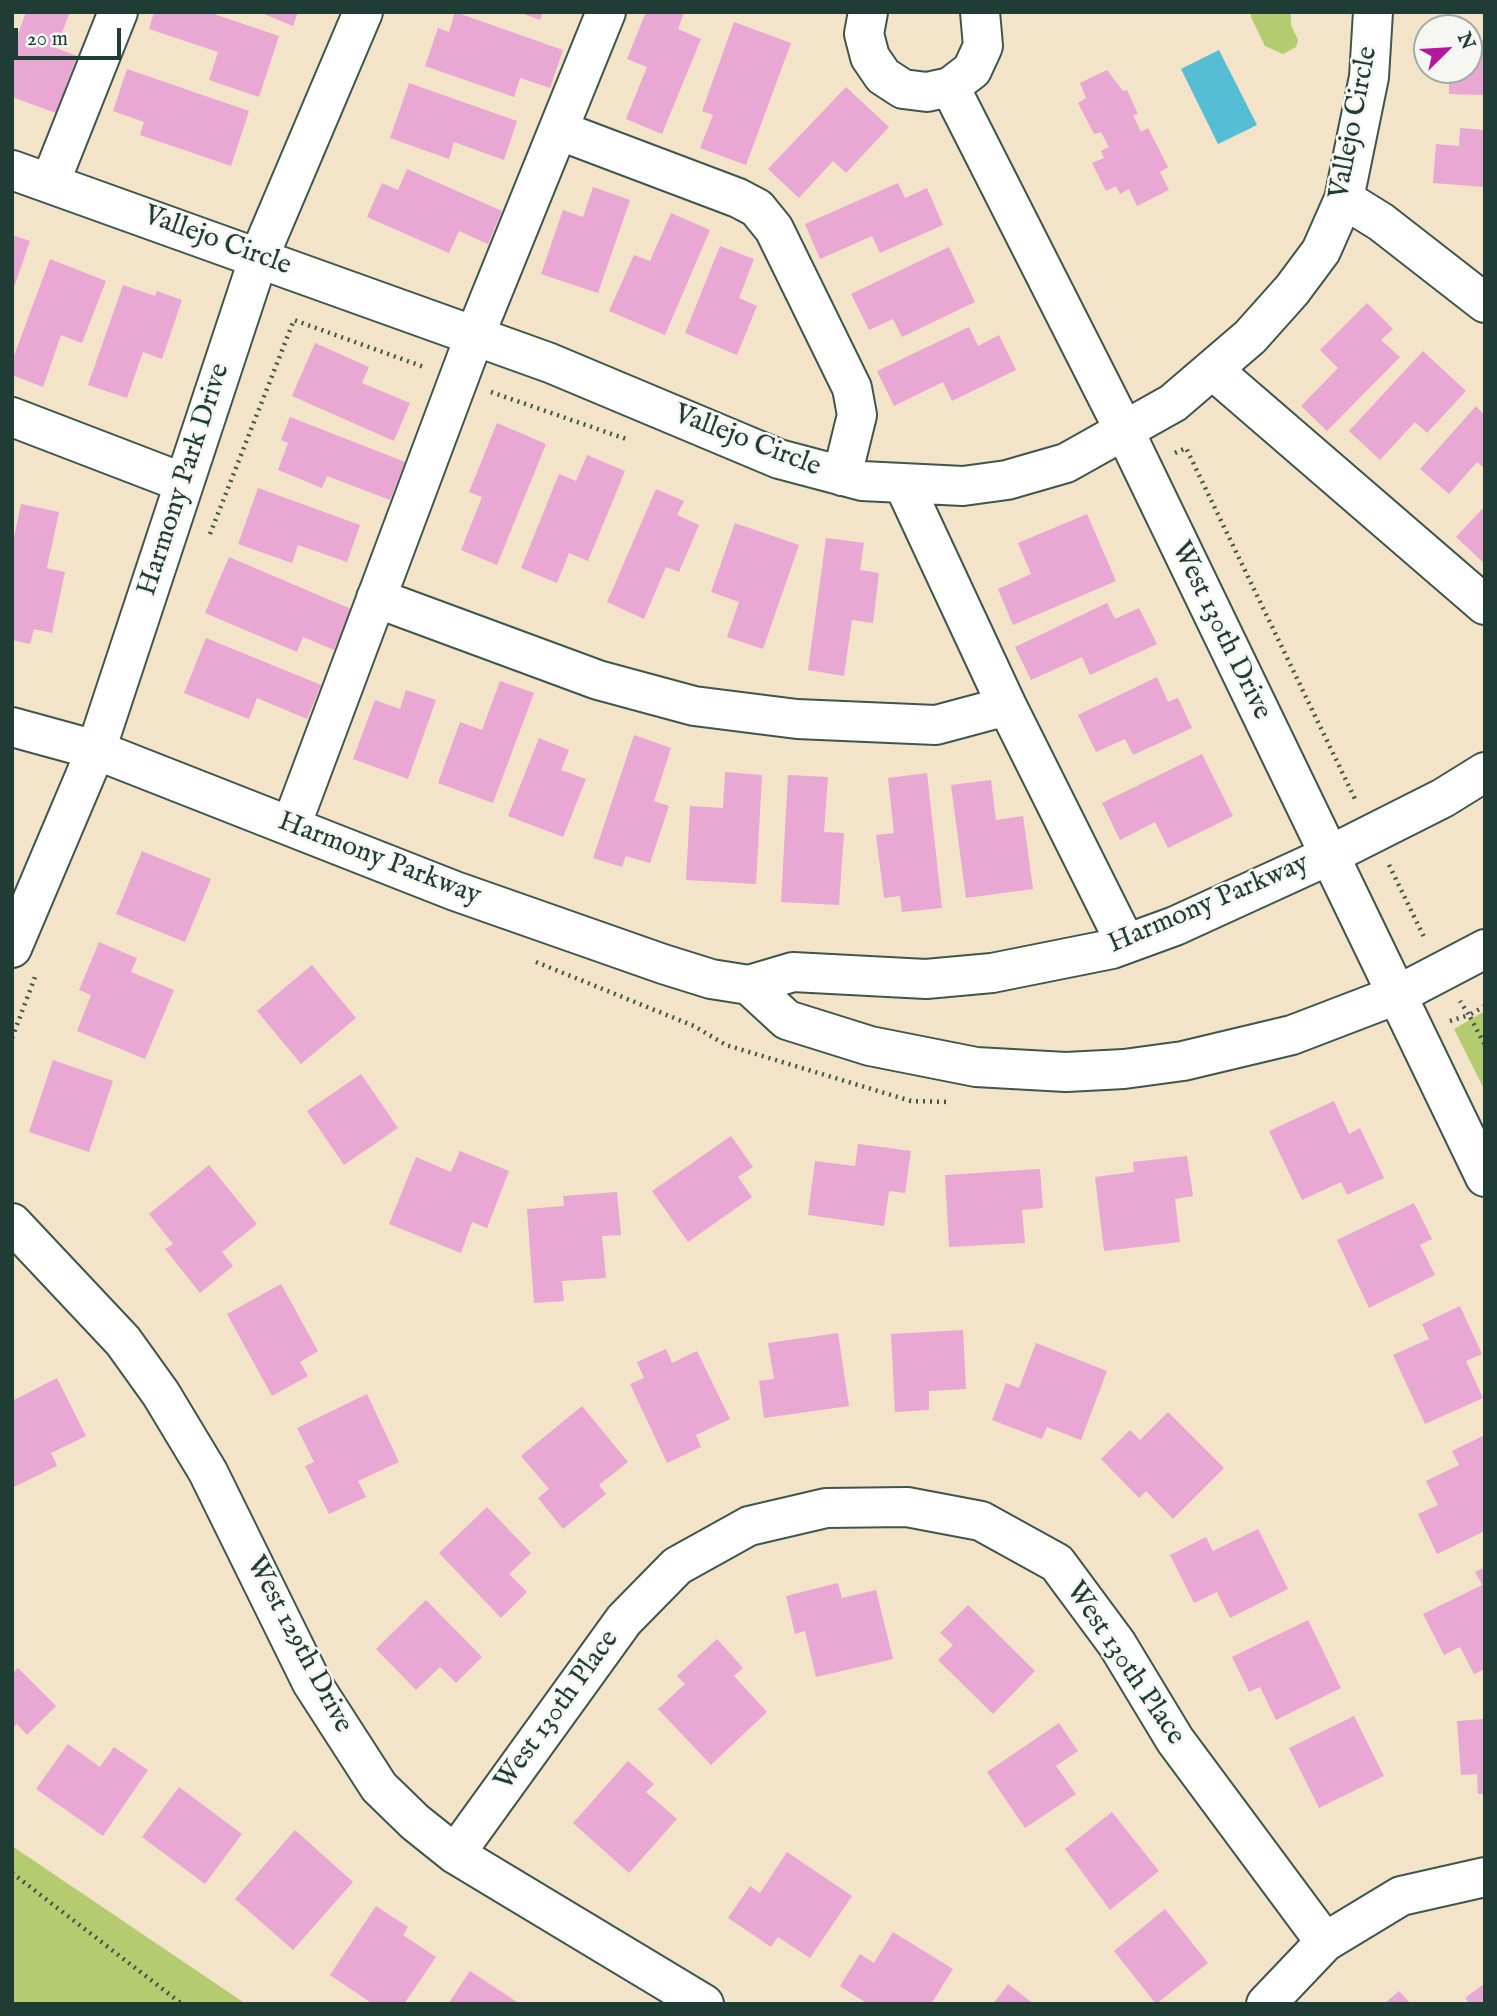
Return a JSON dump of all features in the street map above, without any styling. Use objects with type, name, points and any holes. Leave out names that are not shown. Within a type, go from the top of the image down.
[{"type":"street","points":[[50,183],[118,12]]},
{"type":"street","name":"Harmony Park Drive","points":[[12,948],[96,750],[259,257],[363,12]]},
{"type":"street","points":[[291,826],[475,335],[606,12]]},
{"type":"street","points":[[868,12],[864,34],[870,57],[883,76],[903,89],[927,92],[950,87],[972,70],[983,46],[983,18],[980,12]]},
{"type":"street","name":"Vallejo Circle","points":[[12,170],[475,335],[779,460],[842,476],[963,486],[1007,480],[1066,463],[1125,432],[1173,403],[1214,371],[1250,337],[1292,290],[1321,251],[1345,199],[1368,77],[1373,12]]},
{"type":"street","name":"West 130th Drive","points":[[950,87],[1125,432],[1328,856],[1399,994],[1485,1177]]},
{"type":"street","points":[[558,130],[738,198],[757,208],[774,229],[852,388],[857,415],[842,476]]},
{"type":"street","points":[[1345,199],[1381,222],[1485,303]]},
{"type":"street","points":[[1214,371],[1485,605]]},
{"type":"street","points":[[12,417],[184,483]]},
{"type":"street","points":[[902,483],[1007,706],[1126,944]]},
{"type":"street","points":[[376,598],[598,680],[694,706],[809,720],[936,725],[1007,706]]},
{"type":"street","name":"Harmony Parkway","points":[[12,727],[96,750],[455,891],[663,964],[711,979],[749,985],[793,972],[926,979],[992,973],[1126,944],[1175,926],[1328,856],[1443,798],[1485,772]]},
{"type":"street","points":[[749,985],[787,1020],[843,1039],[976,1067],[1066,1072],[1124,1069],[1183,1061],[1292,1035],[1399,994],[1485,949]]},
{"type":"street","name":"West 129th Drive","points":[[12,1223],[123,1341],[161,1394],[208,1472],[312,1683],[379,1787],[415,1822],[455,1854],[704,2004]]},
{"type":"street","name":"West 130th Place","points":[[455,1854],[624,1620],[677,1566],[749,1526],[827,1508],[907,1507],[981,1521],[1057,1563],[1117,1644],[1189,1761],[1325,1942]]},
{"type":"street","points":[[1266,2004],[1325,1942],[1401,1896],[1485,1877]]},
{"type":"path","points":[[209,535],[294,320],[637,443]]},
{"type":"path","points":[[1143,470],[1186,448],[1441,972],[1485,1045]]},
{"type":"path","points":[[1469,1015],[1485,1006]]},
{"type":"path","points":[[12,1873],[182,2004]]},
{"type":"green space","points":[[1251,12],[1291,12],[1291,25],[1298,40],[1296,47],[1283,54],[1265,46]]},
{"type":"green space","points":[[1485,1011],[1485,1091],[1454,1029]]},
{"type":"green space","points":[[12,1846],[246,2004],[12,2004]]},
{"type":"water","points":[[1219,50],[1257,125],[1218,144],[1181,69]]},
{"type":"building","points":[[26,12],[70,12],[56,48],[77,56],[56,113],[12,97],[12,51]]},
{"type":"building","points":[[154,12],[208,12],[279,36],[259,97],[209,80],[218,52],[149,29]]},
{"type":"building","points":[[259,12],[298,12],[293,26]]},
{"type":"building","points":[[455,12],[563,50],[550,88],[520,78],[514,97],[425,66],[438,28],[449,32]]},
{"type":"building","points":[[518,12],[543,12],[540,20]]},
{"type":"building","points":[[646,12],[684,13],[678,29],[701,39],[662,134],[626,119],[647,67],[627,59]]},
{"type":"building","points":[[734,22],[791,43],[746,165],[700,148],[713,115],[702,111]]},
{"type":"building","points":[[1485,40],[1485,95],[1449,94],[1449,84],[1483,84]]},
{"type":"building","points":[[127,69],[249,111],[231,166],[140,135],[144,122],[113,111]]},
{"type":"building","points":[[1107,70],[1123,91],[1127,90],[1138,114],[1133,115],[1141,132],[1148,128],[1168,167],[1160,172],[1169,190],[1137,206],[1129,189],[1120,194],[1116,186],[1106,191],[1092,163],[1104,158],[1101,151],[1109,147],[1101,132],[1094,134],[1078,103],[1086,98],[1080,83]]},
{"type":"building","points":[[409,83],[517,121],[504,160],[454,142],[449,159],[390,138]]},
{"type":"building","points":[[846,87],[889,127],[846,173],[833,161],[799,198],[768,169]]},
{"type":"building","points":[[1460,128],[1485,130],[1485,187],[1433,183],[1436,144],[1459,146]]},
{"type":"building","points":[[407,169],[502,211],[488,244],[459,231],[449,253],[367,217],[382,183],[398,190]]},
{"type":"building","points":[[898,183],[905,198],[927,188],[943,225],[880,253],[872,236],[820,259],[805,224]]},
{"type":"building","points":[[593,187],[630,200],[598,293],[541,274],[563,210],[583,217]]},
{"type":"building","points":[[671,213],[710,230],[665,335],[609,311],[634,255],[650,261]]},
{"type":"building","points":[[12,235],[30,241],[13,290],[12,290]]},
{"type":"building","points":[[720,246],[754,259],[739,298],[757,306],[737,355],[685,333]]},
{"type":"building","points":[[949,247],[975,302],[902,337],[893,319],[869,330],[851,294]]},
{"type":"building","points":[[50,259],[106,281],[82,343],[61,335],[43,387],[12,375],[12,361]]},
{"type":"building","points":[[123,285],[155,296],[157,291],[182,300],[162,359],[143,352],[127,398],[88,385]]},
{"type":"building","points":[[1367,303],[1393,329],[1381,340],[1400,357],[1327,431],[1301,406],[1338,368],[1320,350]]},
{"type":"building","points":[[969,327],[978,346],[999,335],[1016,370],[952,401],[943,382],[894,406],[877,371]]},
{"type":"building","points":[[315,343],[369,367],[362,383],[410,403],[394,441],[292,396]]},
{"type":"building","points":[[1423,351],[1466,391],[1427,433],[1415,422],[1380,460],[1349,431]]},
{"type":"building","points":[[1476,406],[1485,415],[1485,469],[1477,462],[1449,494],[1420,469]]},
{"type":"building","points":[[290,417],[405,462],[390,500],[327,476],[322,488],[278,470],[288,443],[281,440]]},
{"type":"building","points":[[497,423],[546,444],[497,565],[461,550],[482,497],[469,492]]},
{"type":"building","points":[[587,455],[625,471],[588,561],[569,553],[557,583],[521,568],[559,474],[576,481]]},
{"type":"building","points":[[258,488],[360,525],[347,562],[298,545],[292,563],[238,544]]},
{"type":"building","points":[[656,489],[684,501],[677,515],[699,525],[679,572],[666,567],[644,619],[607,602]]},
{"type":"building","points":[[21,504],[59,512],[47,568],[65,572],[52,633],[34,629],[30,644],[12,640],[12,547]]},
{"type":"building","points":[[1485,506],[1485,564],[1456,537]]},
{"type":"building","points":[[1087,514],[1116,581],[1013,625],[998,589],[1031,574],[1018,543]]},
{"type":"building","points":[[735,523],[799,545],[763,649],[727,637],[739,602],[711,592]]},
{"type":"building","points":[[826,538],[864,543],[860,570],[879,573],[873,623],[852,620],[844,676],[808,670]]},
{"type":"building","points":[[229,557],[351,609],[334,650],[303,637],[297,652],[205,613]]},
{"type":"building","points":[[1107,603],[1115,619],[1139,608],[1157,644],[1090,675],[1082,657],[1031,680],[1015,647]]},
{"type":"building","points":[[206,638],[321,685],[307,719],[257,698],[249,719],[184,693]]},
{"type":"building","points":[[1157,677],[1168,702],[1178,698],[1192,728],[1133,755],[1125,739],[1096,752],[1078,715]]},
{"type":"building","points":[[500,681],[534,693],[493,803],[438,783],[460,722],[482,730]]},
{"type":"building","points":[[406,690],[436,700],[408,779],[353,759],[375,700],[400,709]]},
{"type":"building","points":[[634,735],[671,748],[654,801],[669,806],[650,863],[626,856],[622,867],[593,858]]},
{"type":"building","points":[[539,738],[569,750],[561,770],[586,779],[563,837],[508,816]]},
{"type":"building","points":[[1202,754],[1233,816],[1168,848],[1155,822],[1120,840],[1102,803]]},
{"type":"building","points":[[725,772],[762,775],[756,884],[686,880],[690,806],[723,808]]},
{"type":"building","points":[[927,773],[942,908],[902,912],[900,896],[884,898],[876,835],[894,833],[888,778]]},
{"type":"building","points":[[788,775],[828,777],[824,832],[844,833],[839,905],[781,902]]},
{"type":"building","points":[[991,780],[996,820],[1023,816],[1033,889],[966,898],[951,785]]},
{"type":"building","points":[[142,851],[211,879],[185,942],[116,914]]},
{"type":"building","points":[[99,942],[137,958],[131,972],[174,990],[145,1059],[77,1031],[91,995],[79,990]]},
{"type":"building","points":[[312,965],[356,1018],[301,1064],[257,1011]]},
{"type":"building","points":[[53,1060],[113,1081],[89,1152],[29,1132]]},
{"type":"building","points":[[361,1074],[398,1128],[344,1165],[307,1111]]},
{"type":"building","points":[[1334,1101],[1349,1134],[1360,1128],[1384,1178],[1347,1195],[1341,1182],[1302,1200],[1269,1131]]},
{"type":"building","points":[[731,1136],[753,1167],[738,1177],[752,1197],[688,1242],[652,1191]]},
{"type":"building","points":[[858,1144],[911,1151],[905,1193],[889,1191],[884,1226],[808,1215],[815,1161],[855,1166]]},
{"type":"building","points":[[460,1151],[509,1171],[487,1228],[472,1222],[461,1253],[389,1224],[416,1157],[451,1172]]},
{"type":"building","points":[[1187,1156],[1193,1196],[1175,1199],[1180,1242],[1104,1251],[1095,1177],[1134,1172],[1133,1162]]},
{"type":"building","points":[[209,1165],[257,1224],[222,1252],[233,1266],[200,1293],[165,1249],[173,1244],[149,1214]]},
{"type":"building","points":[[1040,1169],[1043,1208],[1022,1210],[1025,1243],[949,1247],[945,1175]]},
{"type":"building","points":[[617,1192],[621,1235],[602,1236],[606,1278],[562,1281],[564,1301],[534,1303],[527,1209],[564,1206],[563,1196]]},
{"type":"building","points":[[1414,1203],[1432,1239],[1420,1245],[1435,1275],[1369,1308],[1337,1240]]},
{"type":"building","points":[[281,1284],[318,1351],[300,1362],[308,1376],[272,1396],[227,1314]]},
{"type":"building","points":[[1460,1306],[1482,1354],[1466,1361],[1483,1398],[1425,1424],[1393,1355],[1429,1339],[1422,1324]]},
{"type":"building","points":[[963,1330],[966,1389],[929,1391],[929,1410],[895,1412],[891,1334]]},
{"type":"building","points":[[838,1333],[849,1406],[764,1418],[759,1381],[774,1379],[768,1343]]},
{"type":"building","points":[[1036,1343],[1107,1371],[1081,1440],[1047,1427],[1042,1439],[992,1420],[1006,1383],[1019,1388]]},
{"type":"building","points":[[666,1349],[672,1363],[697,1351],[730,1419],[696,1435],[701,1447],[667,1463],[630,1384],[644,1378],[637,1362]]},
{"type":"building","points":[[57,1378],[86,1436],[51,1453],[57,1466],[12,1488],[12,1401]]},
{"type":"building","points":[[367,1394],[399,1462],[358,1481],[366,1497],[329,1514],[305,1466],[314,1462],[297,1428]]},
{"type":"building","points":[[582,1406],[628,1462],[599,1485],[606,1494],[563,1529],[538,1498],[549,1489],[521,1456]]},
{"type":"building","points":[[1168,1412],[1224,1468],[1173,1519],[1146,1491],[1139,1498],[1101,1459],[1130,1430],[1140,1440]]},
{"type":"building","points":[[1485,1435],[1485,1531],[1437,1554],[1418,1514],[1438,1505],[1426,1481],[1459,1465],[1452,1451]]},
{"type":"building","points":[[487,1507],[531,1553],[509,1574],[527,1592],[501,1618],[439,1553]]},
{"type":"building","points":[[1258,1529],[1288,1589],[1230,1618],[1217,1592],[1194,1603],[1170,1555],[1206,1537],[1213,1551]]},
{"type":"building","points":[[1485,1567],[1485,1669],[1474,1674],[1460,1647],[1444,1655],[1423,1614],[1482,1585],[1475,1572]]},
{"type":"building","points":[[838,1583],[842,1598],[876,1590],[893,1659],[816,1677],[805,1631],[795,1634],[786,1596]]},
{"type":"building","points":[[426,1600],[482,1657],[456,1683],[440,1667],[416,1690],[376,1649]]},
{"type":"building","points":[[968,1605],[1035,1671],[993,1714],[938,1660],[953,1645],[940,1633]]},
{"type":"building","points":[[1308,1620],[1341,1688],[1276,1720],[1260,1687],[1249,1692],[1232,1657]]},
{"type":"building","points":[[717,1639],[743,1668],[734,1676],[767,1712],[711,1765],[658,1709],[685,1684],[677,1676]]},
{"type":"building","points":[[18,1668],[56,1706],[27,1735],[17,1724],[12,1729],[12,1674]]},
{"type":"building","points":[[1354,1716],[1384,1776],[1319,1808],[1289,1748]]},
{"type":"building","points":[[1485,1719],[1485,1794],[1478,1794],[1477,1774],[1461,1775],[1457,1721]]},
{"type":"building","points":[[1059,1723],[1078,1751],[1056,1766],[1076,1794],[1025,1828],[987,1772]]},
{"type":"building","points":[[68,1744],[100,1767],[114,1747],[148,1770],[103,1836],[36,1789]]},
{"type":"building","points":[[628,1761],[654,1784],[646,1792],[677,1819],[629,1873],[573,1823]]},
{"type":"building","points":[[179,1787],[242,1834],[205,1884],[142,1837]]},
{"type":"building","points":[[1112,1812],[1159,1871],[1110,1910],[1065,1849]]},
{"type":"building","points":[[295,1830],[353,1882],[293,1950],[235,1899]]},
{"type":"building","points":[[787,1852],[852,1896],[810,1958],[778,1937],[771,1947],[728,1918],[750,1886],[760,1893]]},
{"type":"building","points":[[376,1906],[408,1927],[403,1935],[436,1957],[404,2004],[373,2004],[330,1975]]},
{"type":"building","points":[[1165,1909],[1208,1963],[1156,2004],[1114,1951]]},
{"type":"building","points":[[893,1932],[953,1969],[931,2004],[868,2004],[840,1986],[860,1954],[874,1963]]},
{"type":"building","points":[[470,1971],[520,2004],[448,2004]]},
{"type":"building","points":[[1485,1983],[1485,2004],[1470,2004],[1465,1998]]},
{"type":"building","points":[[1008,1984],[1034,2004],[993,2004]]},
{"type":"building","points":[[1399,1991],[1411,2004],[1384,2004]]}]
